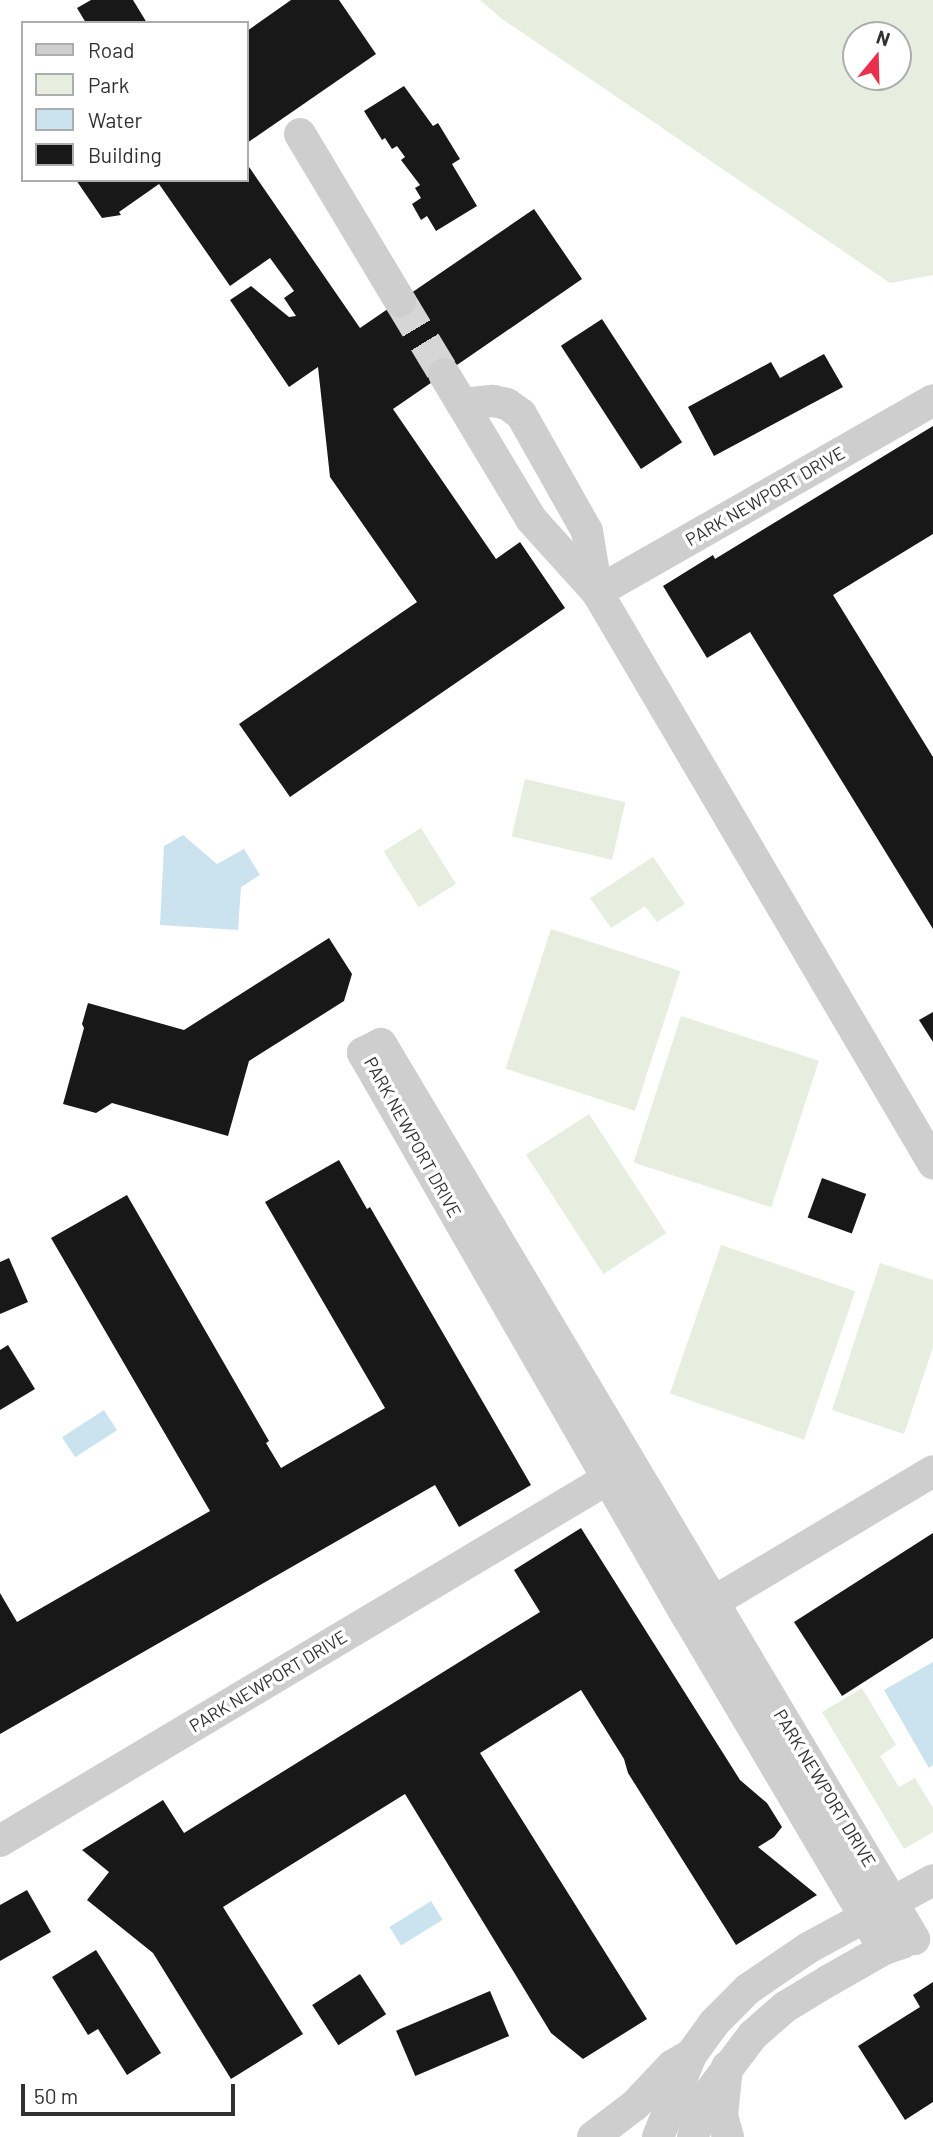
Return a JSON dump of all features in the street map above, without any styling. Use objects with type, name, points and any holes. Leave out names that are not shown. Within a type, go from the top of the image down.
[{"type":"street","points":[[300,134],[400,301]]},
{"type":"street","points":[[444,374],[531,519],[597,592],[933,1163]]},
{"type":"street","name":"PARK NEWPORT DRIVE","points":[[597,592],[933,400]]},
{"type":"street","points":[[462,404],[493,401],[507,404],[521,414],[587,531],[597,592]]},
{"type":"street","name":"PARK NEWPORT DRIVE","points":[[621,1471],[363,1053],[381,1044],[701,1610],[884,1949]]},
{"type":"street","name":"PARK NEWPORT DRIVE","points":[[0,1840],[621,1471]]},
{"type":"street","points":[[701,1610],[933,1471]]},
{"type":"street","name":"PARK NEWPORT DRIVE","points":[[693,2137],[703,2101],[727,2065],[753,2035],[785,2007],[884,1949],[924,1936],[894,1902],[701,1610]]},
{"type":"street","points":[[658,2137],[691,2055],[714,2024],[748,1989],[808,1948],[933,1880]]},
{"type":"street","points":[[593,2137],[635,2105],[672,2066],[691,2055]]},
{"type":"street","points":[[727,2065],[722,2116],[728,2137]]},
{"type":"green space","points":[[480,0],[933,0],[933,275],[890,283],[502,19]]},
{"type":"green space","points":[[525,779],[625,802],[612,860],[512,836]]},
{"type":"green space","points":[[421,828],[456,884],[419,907],[384,851]]},
{"type":"green space","points":[[653,857],[685,904],[657,922],[645,906],[611,928],[590,898]]},
{"type":"green space","points":[[551,929],[680,971],[635,1111],[506,1069]]},
{"type":"green space","points":[[681,1016],[819,1061],[771,1207],[633,1162]]},
{"type":"green space","points":[[589,1114],[666,1233],[603,1274],[526,1155]]},
{"type":"green space","points":[[721,1245],[855,1291],[804,1440],[670,1393]]},
{"type":"green space","points":[[880,1263],[933,1280],[933,1347],[904,1434],[832,1410]]},
{"type":"green space","points":[[862,1688],[896,1745],[880,1756],[899,1787],[915,1778],[933,1808],[933,1832],[904,1849],[822,1712]]},
{"type":"water","points":[[183,835],[217,864],[244,849],[260,875],[241,887],[238,930],[160,925],[164,846]]},
{"type":"water","points":[[104,1410],[117,1430],[75,1457],[62,1437]]},
{"type":"water","points":[[933,1662],[933,1765],[929,1768],[884,1690]]},
{"type":"water","points":[[431,1901],[443,1920],[401,1946],[389,1927]]},
{"type":"building","points":[[91,0],[133,0],[146,21],[85,21],[77,8]]},
{"type":"building","points":[[291,0],[339,0],[376,54],[248,142],[248,30]]},
{"type":"building","points":[[404,86],[433,126],[438,123],[460,159],[452,164],[477,206],[436,231],[427,216],[421,220],[412,204],[421,198],[415,188],[420,185],[401,160],[405,157],[397,146],[392,149],[385,138],[382,140],[364,111]]},
{"type":"building","points":[[248,165],[360,328],[534,209],[582,279],[393,409],[496,559],[520,542],[565,608],[290,797],[239,724],[417,602],[330,477],[318,367],[289,387],[230,300],[251,286],[289,317],[296,316],[284,298],[294,291],[270,258],[230,286],[159,184],[119,212],[121,215],[102,218],[77,182],[248,182]]},
{"type":"building","points":[[602,319],[682,442],[641,469],[561,346]]},
{"type":"building","points":[[824,354],[843,387],[714,456],[688,407],[771,362],[780,378]]},
{"type":"building","points":[[933,426],[933,534],[833,595],[933,757],[933,929],[750,632],[707,658],[663,586],[713,555],[715,559]]},
{"type":"building","points":[[329,938],[352,974],[344,1001],[249,1061],[228,1136],[112,1103],[96,1113],[63,1104],[84,1028],[82,1024],[88,1003],[184,1030]]},
{"type":"building","points":[[933,1012],[933,1042],[919,1020]]},
{"type":"building","points":[[339,1160],[367,1209],[370,1207],[531,1485],[459,1527],[435,1485],[0,1734],[0,1593],[17,1622],[210,1511],[51,1238],[127,1195],[269,1441],[266,1443],[281,1468],[385,1408],[265,1202]]},
{"type":"building","points":[[822,1178],[866,1194],[852,1234],[808,1217]]},
{"type":"building","points":[[9,1258],[28,1302],[0,1314],[0,1262]]},
{"type":"building","points":[[8,1345],[35,1389],[0,1410],[0,1350]]},
{"type":"building","points":[[581,1528],[740,1780],[767,1803],[782,1827],[774,1837],[758,1847],[817,1895],[736,1945],[628,1773],[624,1759],[581,1690],[480,1753],[647,2019],[583,2059],[551,2033],[405,1794],[223,1907],[303,2034],[231,2079],[153,1953],[87,1900],[109,1872],[82,1850],[163,1800],[184,1833],[540,1612],[514,1570]]},
{"type":"building","points":[[933,1533],[933,1638],[842,1696],[794,1622]]},
{"type":"building","points":[[27,1890],[51,1932],[0,1961],[0,1905]]},
{"type":"building","points":[[96,1950],[161,2053],[127,2075],[98,2029],[88,2035],[52,1977]]},
{"type":"building","points":[[360,1974],[386,2014],[338,2045],[312,2005]]},
{"type":"building","points":[[933,1982],[933,2102],[905,2120],[858,2046],[920,2007],[913,1995]]},
{"type":"building","points":[[490,1991],[509,2036],[415,2076],[396,2031]]},
{"type":"tunnel","points":[[400,301],[444,374]]}]
